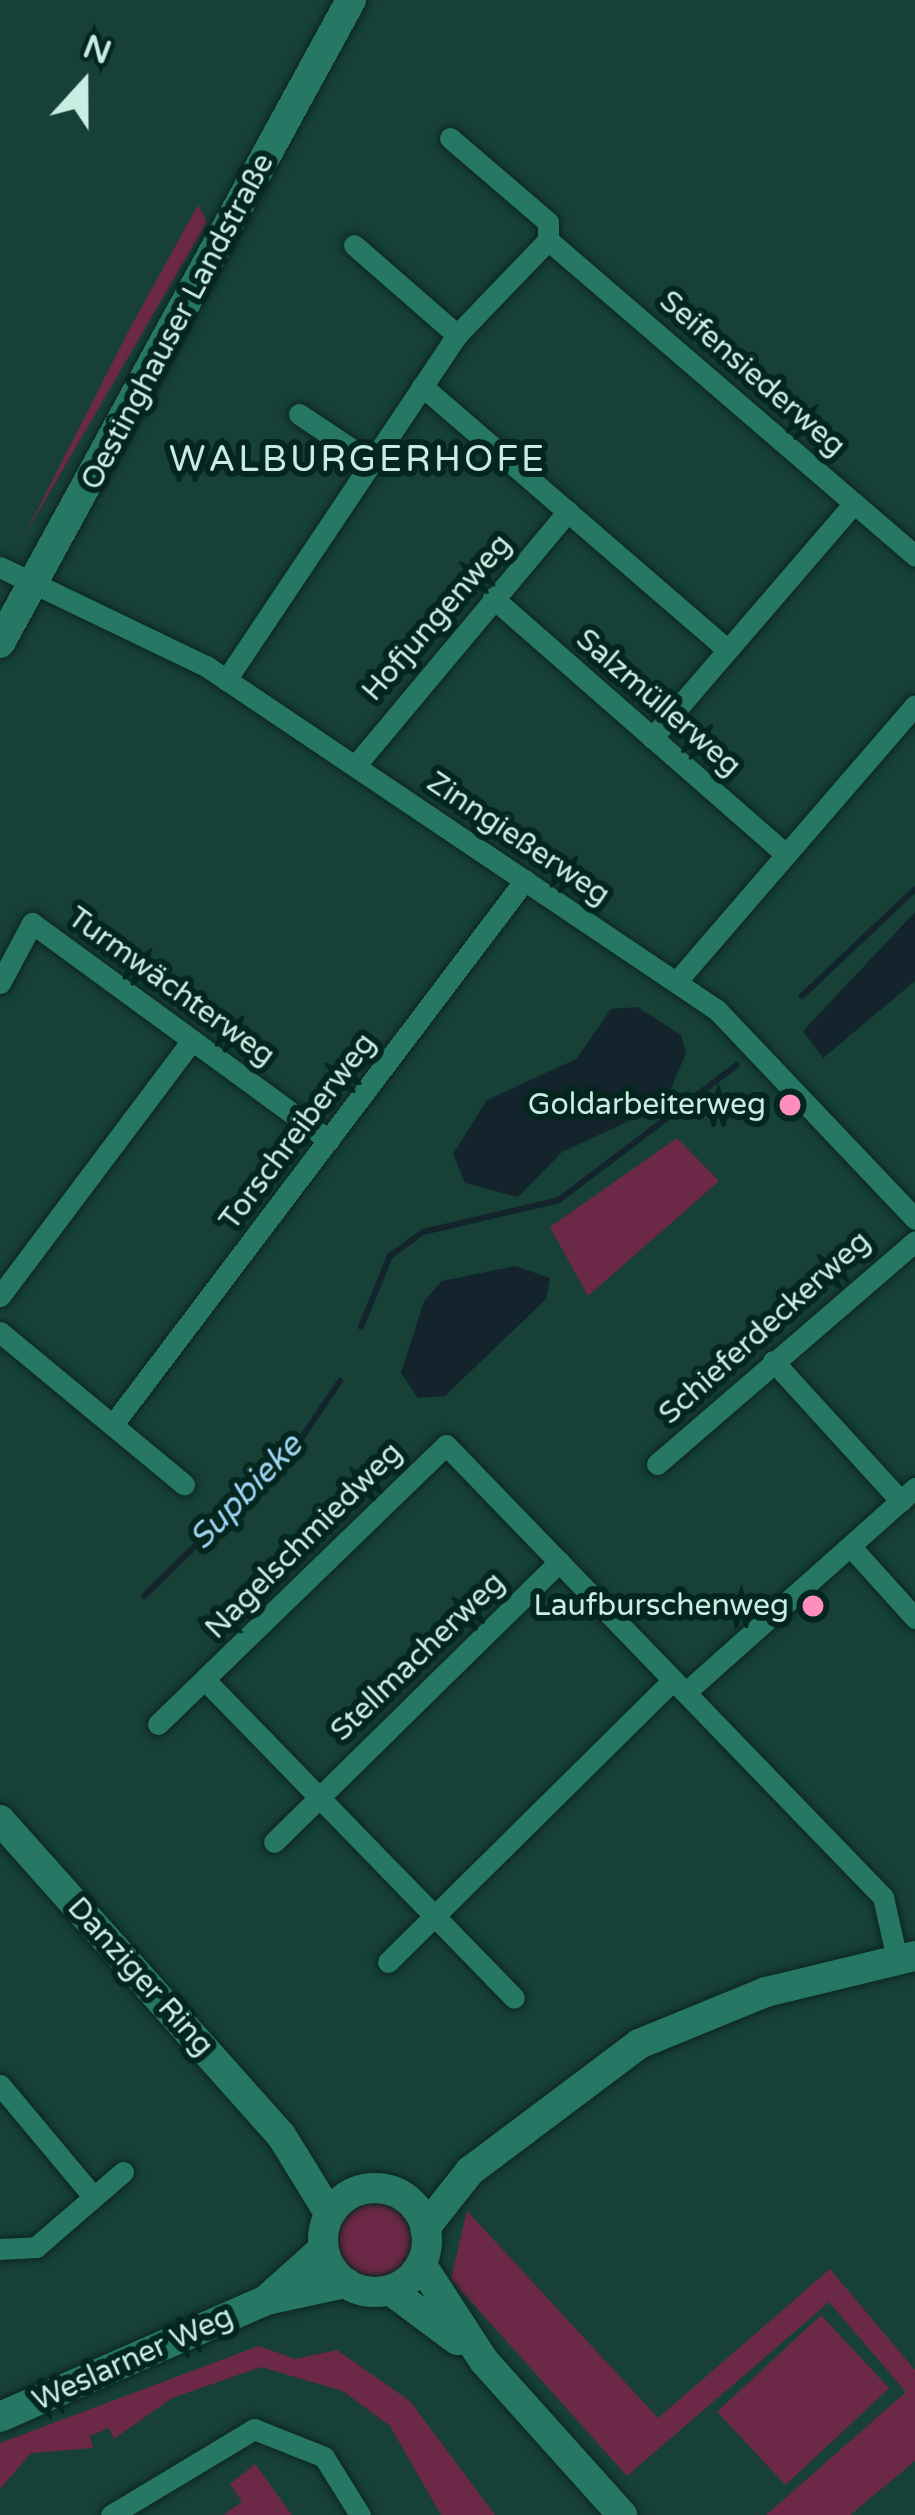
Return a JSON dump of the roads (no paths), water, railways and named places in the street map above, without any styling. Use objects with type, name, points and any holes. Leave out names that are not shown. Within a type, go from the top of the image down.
[{"type":"main road","name":"Oestinghauser Landstraße","points":[[0,643],[352,0]]},
{"type":"main road","name":"Danziger Ring","points":[[0,1820],[281,2135],[329,2213]]},
{"type":"main road","points":[[484,2361],[390,2290],[346,2283],[323,2249],[329,2213],[356,2191],[406,2198],[470,2170],[639,2044],[766,1992],[906,1958]]},
{"type":"main road","name":"Danziger Ring","points":[[281,2135],[356,2191]]},
{"type":"main road","points":[[470,2170],[425,2228],[421,2264],[484,2361],[622,2515]]},
{"type":"main road","points":[[406,2198],[425,2228]]},
{"type":"main road","name":"Weslarner Weg","points":[[266,2300],[323,2249]]},
{"type":"main road","points":[[390,2290],[421,2264]]},
{"type":"main road","name":"Weslarner Weg","points":[[0,2416],[266,2300],[346,2283]]},
{"type":"street","name":"Seifensiederweg","points":[[450,137],[548,222],[548,240],[915,556]]},
{"type":"street","points":[[226,680],[457,335],[548,240]]},
{"type":"street","points":[[353,245],[457,335]]},
{"type":"street","points":[[422,386],[728,650]]},
{"type":"street","points":[[299,414],[371,462]]},
{"type":"street","points":[[652,738],[854,503]]},
{"type":"street","name":"Hofjungenweg","points":[[355,766],[568,511]]},
{"type":"street","name":"Zinngießerweg","points":[[0,567],[226,680],[676,981],[756,1042],[915,1219]]},
{"type":"street","name":"Salzmüllerweg","points":[[493,598],[784,853]]},
{"type":"street","points":[[676,981],[915,705]]},
{"type":"street","name":"Torschreiberweg","points":[[117,1419],[525,880]]},
{"type":"street","name":"Turmwächterweg","points":[[0,982],[32,923],[329,1140]]},
{"type":"street","points":[[0,1296],[192,1040]]},
{"type":"street","name":"Schieferdeckerweg","points":[[657,1463],[915,1241]]},
{"type":"street","points":[[0,1333],[117,1419],[119,1433],[184,1484]]},
{"type":"street","points":[[388,1962],[680,1686],[851,1547],[908,1494],[773,1361]]},
{"type":"street","name":"Nagelschmiedweg","points":[[158,1724],[446,1445],[559,1562]]},
{"type":"street","points":[[851,1547],[915,1618]]},
{"type":"street","points":[[559,1562],[883,1897],[906,1958]]},
{"type":"street","name":"Stellmacherweg","points":[[274,1842],[559,1562]]},
{"type":"street","name":"Nagelschmiedweg","points":[[205,1680],[514,1998]]},
{"type":"street","points":[[0,2085],[92,2195]]},
{"type":"street","points":[[0,2249],[36,2247],[123,2172]]},
{"type":"street","points":[[111,2515],[254,2429],[324,2457],[360,2515]]},
{"type":"water","points":[[915,912],[915,981],[823,1058],[803,1031]]},
{"type":"water","points":[[637,1007],[681,1035],[686,1053],[664,1105],[562,1152],[518,1197],[465,1183],[453,1154],[487,1100],[576,1059],[611,1009]]},
{"type":"water","points":[[515,1266],[550,1278],[546,1299],[445,1396],[418,1398],[401,1373],[424,1301],[442,1281]]},
{"type":"waterway","name":"Supbieke","points":[[802,996],[915,889]]},
{"type":"waterway","name":"Supbieke","points":[[361,1327],[390,1256],[423,1232],[559,1200],[737,1065]]},
{"type":"waterway","name":"Supbieke","points":[[144,1596],[295,1448],[340,1381]]},
{"type":"place","name":"Goldarbeiterweg","points":[[790,1105]]},
{"type":"place","name":"Laufburschenweg","points":[[813,1606]]},
{"type":"district","name":"WALBURGERHOFE","points":[[358,460]]}]
